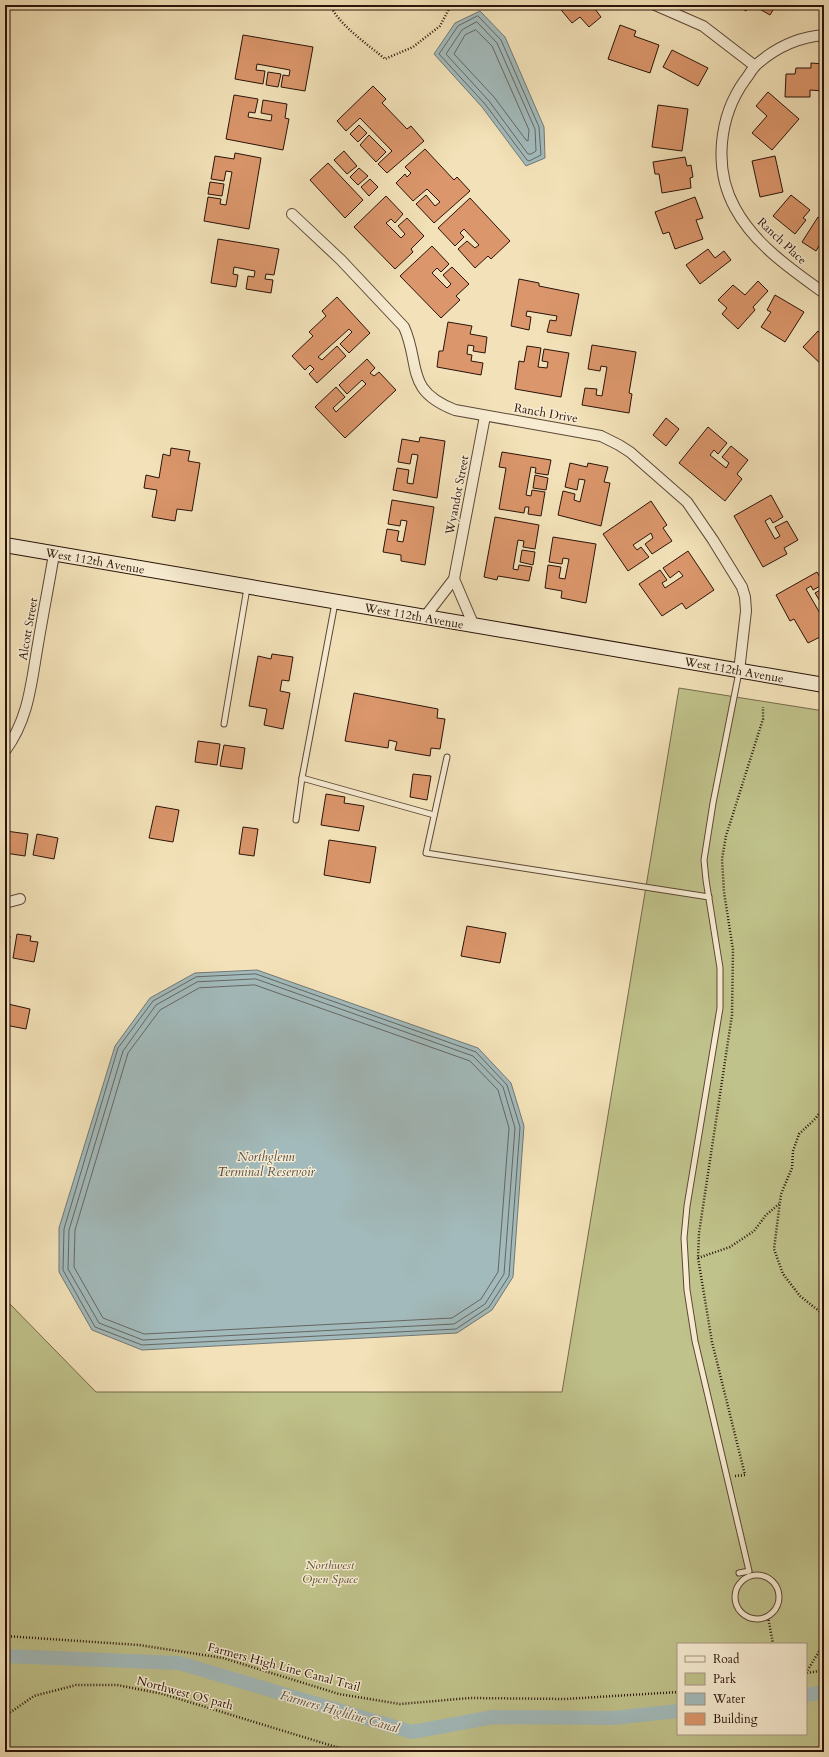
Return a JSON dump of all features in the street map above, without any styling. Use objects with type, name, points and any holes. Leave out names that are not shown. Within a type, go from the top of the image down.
[{"type":"main road","name":"West 112th Avenue","points":[[5,545],[424,618],[824,685]]},
{"type":"street","points":[[655,5],[703,26],[755,66]]},
{"type":"street","name":"Ranch Place","points":[[824,35],[803,38],[788,44],[755,66],[741,85],[732,103],[724,125],[721,147],[722,168],[727,189],[734,208],[745,225],[760,242],[783,262],[824,293]]},
{"type":"street","name":"Ranch Drive","points":[[292,214],[341,260],[404,327],[408,337],[416,375],[430,396],[445,406],[455,410],[601,436],[620,445],[630,452],[687,502],[737,578],[745,597],[746,622],[739,671]]},
{"type":"street","name":"Wyandot Street","points":[[424,618],[454,579],[485,416]]},
{"type":"street","name":"Alcott Street","points":[[5,751],[16,737],[24,718],[30,693],[54,554]]},
{"type":"street","points":[[454,579],[474,626]]},
{"type":"street","points":[[5,904],[20,899]]},
{"type":"lane","points":[[224,724],[248,587]]},
{"type":"lane","points":[[296,820],[302,778],[336,602]]},
{"type":"lane","points":[[739,671],[713,803],[704,860],[720,968],[720,1008],[687,1206],[684,1238],[687,1290],[695,1341],[751,1573]]},
{"type":"lane","points":[[447,757],[426,853],[709,897]]},
{"type":"lane","points":[[302,778],[434,815]]},
{"type":"lane","points":[[739,1573],[751,1573],[764,1576],[770,1579],[778,1589],[779,1602],[773,1613],[768,1617],[756,1620],[744,1616],[736,1606],[735,1594],[737,1588],[751,1573]]},
{"type":"path","points":[[331,5],[332,11],[352,32],[385,59],[413,46],[440,26],[451,5]]},
{"type":"path","points":[[728,1477],[745,1474],[712,1342],[698,1258],[699,1233],[732,1015],[733,950],[724,892],[722,859],[726,836],[763,719],[763,707]]},
{"type":"path","points":[[824,1107],[815,1119],[799,1134],[793,1151],[792,1168],[781,1194],[774,1249],[783,1274],[800,1296],[824,1315]]},
{"type":"path","points":[[698,1258],[730,1248],[754,1231],[766,1215],[780,1204]]},
{"type":"path","points":[[768,1617],[773,1643]]},
{"type":"path","name":"Farmers High Line Canal Trail","points":[[5,1636],[139,1645],[223,1658],[339,1694],[400,1704],[470,1698],[566,1699],[677,1692]]},
{"type":"path","points":[[807,1671],[824,1643]]},
{"type":"path","points":[[807,1673],[824,1670]]},
{"type":"path","name":"Northwest OS path","points":[[5,1716],[34,1696],[41,1694],[76,1685],[118,1685],[163,1694],[336,1747],[364,1752]]},
{"type":"green space","name":"Northwest Open Space","points":[[679,688],[824,711],[824,1752],[5,1752],[5,1299],[96,1392],[562,1392]]},
{"type":"water","points":[[480,11],[505,37],[544,127],[545,158],[526,166],[482,107],[434,54],[455,23]]},
{"type":"water","name":"Northglenn Terminal Reservoir","points":[[257,970],[478,1048],[511,1083],[524,1126],[513,1277],[492,1310],[457,1333],[142,1350],[92,1330],[59,1272],[59,1228],[115,1046],[150,998],[195,973]]},
{"type":"building","points":[[557,5],[592,5],[601,17],[589,27],[580,17],[572,23]]},
{"type":"building","points":[[736,5],[749,5],[746,11]]},
{"type":"building","points":[[757,5],[776,5],[770,15],[756,7]]},
{"type":"building","points":[[620,25],[636,31],[634,36],[659,45],[650,73],[608,59]]},
{"type":"building","points":[[243,35],[313,47],[305,91],[281,87],[283,75],[289,76],[290,70],[257,64],[256,70],[265,71],[263,84],[235,79]]},
{"type":"building","points":[[672,50],[708,68],[698,86],[663,67]]},
{"type":"building","points":[[811,63],[824,64],[823,91],[810,90],[810,97],[785,97],[786,74],[795,74],[796,68],[811,68]]},
{"type":"building","points":[[268,72],[281,74],[278,87],[266,85]]},
{"type":"building","points":[[373,86],[386,99],[382,103],[407,129],[411,126],[424,141],[387,173],[378,164],[392,151],[360,118],[346,131],[337,121]]},
{"type":"building","points":[[768,92],[799,119],[772,150],[752,133],[767,116],[756,106]]},
{"type":"building","points":[[234,95],[258,99],[255,113],[249,112],[248,117],[271,121],[272,115],[261,113],[263,100],[287,104],[285,118],[289,119],[283,150],[226,139]]},
{"type":"building","points":[[658,105],[688,109],[682,151],[652,147]]},
{"type":"building","points":[[359,125],[367,133],[358,142],[350,134]]},
{"type":"building","points":[[369,135],[386,152],[376,162],[360,145]]},
{"type":"building","points":[[425,149],[454,180],[457,177],[470,191],[434,223],[416,204],[426,195],[435,206],[440,202],[427,189],[413,201],[396,183],[405,174],[407,177],[411,173],[405,167]]},
{"type":"building","points":[[344,151],[357,166],[347,174],[334,160]]},
{"type":"building","points":[[235,153],[261,158],[249,229],[204,221],[208,197],[221,199],[220,204],[226,205],[232,172],[226,171],[224,181],[211,179],[215,156],[234,159]]},
{"type":"building","points":[[775,156],[783,192],[760,197],[752,161]]},
{"type":"building","points":[[685,157],[687,166],[691,165],[693,177],[690,178],[691,188],[662,193],[659,174],[655,174],[653,162]]},
{"type":"building","points":[[328,163],[363,200],[345,218],[310,180]]},
{"type":"building","points":[[359,168],[368,176],[358,185],[350,177]]},
{"type":"building","points":[[370,179],[378,187],[369,196],[361,187]]},
{"type":"building","points":[[210,182],[224,184],[222,196],[208,194]]},
{"type":"building","points":[[791,195],[810,210],[803,218],[806,220],[795,234],[773,216]]},
{"type":"building","points":[[386,196],[403,214],[395,223],[391,219],[386,223],[401,238],[405,234],[398,226],[407,218],[424,236],[411,249],[413,252],[395,269],[354,227]]},
{"type":"building","points":[[695,197],[703,218],[696,220],[703,239],[675,249],[669,232],[663,234],[655,212]]},
{"type":"building","points":[[470,198],[510,241],[491,259],[488,256],[475,268],[458,249],[467,241],[475,248],[479,245],[464,229],[460,233],[464,237],[455,246],[438,228]]},
{"type":"building","points":[[818,217],[824,221],[824,247],[820,244],[816,251],[802,242]]},
{"type":"building","points":[[218,239],[279,249],[274,275],[266,274],[265,279],[273,280],[271,293],[246,289],[248,276],[254,277],[255,271],[234,267],[233,274],[238,275],[236,287],[211,283]]},
{"type":"building","points":[[432,246],[449,264],[441,272],[437,268],[432,273],[447,288],[451,284],[443,275],[452,267],[469,284],[456,296],[460,300],[441,318],[400,276]]},
{"type":"building","points":[[708,249],[715,258],[724,251],[731,260],[700,284],[686,265]]},
{"type":"building","points":[[519,279],[539,283],[539,286],[579,294],[571,336],[547,332],[550,320],[556,321],[557,316],[527,311],[526,316],[531,317],[529,330],[511,326]]},
{"type":"building","points":[[758,281],[768,291],[753,307],[755,310],[738,329],[722,314],[727,308],[718,300],[733,285],[745,295]]},
{"type":"building","points":[[775,295],[804,312],[785,342],[761,327],[771,312],[767,310]]},
{"type":"building","points":[[337,297],[370,333],[349,353],[340,344],[352,332],[349,329],[318,357],[322,360],[337,346],[346,356],[317,383],[309,374],[314,369],[310,365],[305,370],[292,356],[313,336],[309,332],[326,316],[322,311]]},
{"type":"building","points":[[448,322],[472,326],[470,334],[487,337],[485,353],[473,351],[474,346],[468,345],[467,354],[472,355],[471,361],[483,363],[481,375],[437,367],[439,351],[443,351]]},
{"type":"building","points":[[818,331],[824,337],[824,367],[803,347]]},
{"type":"building","points":[[592,345],[636,352],[629,393],[632,394],[629,413],[582,405],[585,388],[597,389],[596,395],[602,396],[607,367],[601,366],[600,371],[588,369]]},
{"type":"building","points":[[527,346],[541,348],[538,367],[547,368],[548,362],[542,361],[544,349],[569,353],[561,397],[515,389],[519,361],[524,362]]},
{"type":"building","points":[[367,359],[375,368],[370,373],[374,376],[379,372],[396,390],[345,438],[315,407],[336,387],[345,397],[333,408],[336,412],[366,384],[362,380],[347,394],[339,385]]},
{"type":"building","points":[[666,418],[679,429],[666,446],[653,435]]},
{"type":"building","points":[[708,427],[727,443],[718,454],[714,450],[710,455],[726,468],[729,463],[722,457],[731,446],[748,460],[737,474],[742,479],[725,501],[679,463]]},
{"type":"building","points":[[420,437],[445,441],[437,498],[393,490],[397,468],[409,470],[407,483],[413,484],[418,455],[412,454],[410,464],[398,462],[402,439],[419,442]]},
{"type":"building","points":[[171,448],[190,451],[188,461],[200,463],[192,511],[177,509],[175,521],[152,517],[157,490],[144,488],[146,475],[159,478],[163,454],[170,456]]},
{"type":"building","points":[[502,452],[551,460],[548,475],[535,473],[536,468],[531,467],[526,495],[531,496],[532,490],[545,492],[541,516],[528,514],[529,507],[525,507],[524,513],[499,509],[506,468],[499,467]]},
{"type":"building","points":[[570,463],[587,467],[588,463],[608,467],[604,482],[610,483],[601,526],[558,515],[563,491],[575,494],[574,500],[580,502],[585,480],[579,479],[577,490],[565,487]]},
{"type":"building","points":[[535,475],[548,478],[546,490],[533,488]]},
{"type":"building","points":[[771,495],[783,517],[773,523],[770,518],[765,521],[775,539],[780,536],[775,527],[787,521],[798,540],[784,548],[787,554],[763,567],[734,516]]},
{"type":"building","points":[[392,500],[434,507],[425,565],[401,561],[401,555],[383,552],[387,529],[399,531],[397,541],[403,542],[407,521],[401,520],[400,526],[388,524]]},
{"type":"building","points":[[651,501],[667,525],[663,528],[672,541],[652,554],[645,544],[653,538],[651,533],[633,545],[637,550],[641,547],[649,557],[628,571],[603,534]]},
{"type":"building","points":[[495,517],[539,525],[535,549],[523,547],[524,541],[518,540],[513,569],[518,570],[519,565],[532,567],[529,581],[498,576],[497,580],[484,577]]},
{"type":"building","points":[[553,537],[596,544],[586,603],[561,598],[562,591],[545,588],[548,565],[561,567],[559,578],[565,579],[569,559],[563,558],[562,564],[549,562]]},
{"type":"building","points":[[522,550],[535,552],[533,565],[520,562]]},
{"type":"building","points":[[688,551],[714,590],[686,609],[682,603],[662,616],[639,584],[660,570],[667,580],[662,583],[665,588],[683,576],[679,571],[670,578],[663,568]]},
{"type":"building","points":[[817,572],[824,584],[813,590],[811,586],[806,589],[821,615],[824,613],[824,635],[808,643],[794,619],[790,621],[776,595]]},
{"type":"building","points":[[824,588],[824,601],[821,603],[815,593]]},
{"type":"building","points":[[272,654],[293,657],[289,681],[282,680],[280,691],[290,693],[283,729],[264,725],[267,709],[249,706],[258,656],[271,659]]},
{"type":"building","points":[[354,693],[438,709],[437,718],[445,719],[440,749],[431,748],[430,756],[395,750],[397,742],[389,740],[388,748],[345,741]]},
{"type":"building","points":[[198,741],[220,744],[217,765],[195,762]]},
{"type":"building","points":[[224,745],[245,748],[242,769],[220,766]]},
{"type":"building","points":[[413,774],[431,776],[427,800],[410,797]]},
{"type":"building","points":[[326,794],[345,797],[344,803],[364,806],[359,831],[321,825]]},
{"type":"building","points":[[156,806],[179,810],[173,842],[149,838]]},
{"type":"building","points":[[243,827],[258,829],[254,856],[239,854]]},
{"type":"building","points":[[6,831],[28,834],[25,856],[5,853]]},
{"type":"building","points":[[37,834],[58,838],[54,859],[33,855]]},
{"type":"building","points":[[329,840],[376,847],[370,883],[324,875]]},
{"type":"building","points":[[467,926],[506,933],[500,963],[461,956]]},
{"type":"building","points":[[17,934],[31,936],[30,941],[38,942],[34,962],[13,958]]},
{"type":"building","points":[[5,935],[10,936],[6,961],[5,961]]},
{"type":"building","points":[[8,1004],[30,1009],[26,1029],[5,1025]]},
{"type":"waterway","name":"Farmers Highline Canal","points":[[5,1656],[179,1663],[412,1732],[493,1717],[613,1718],[677,1711]]},
{"type":"waterway","name":"Farmers Highline Canal","points":[[807,1695],[824,1692]]}]
